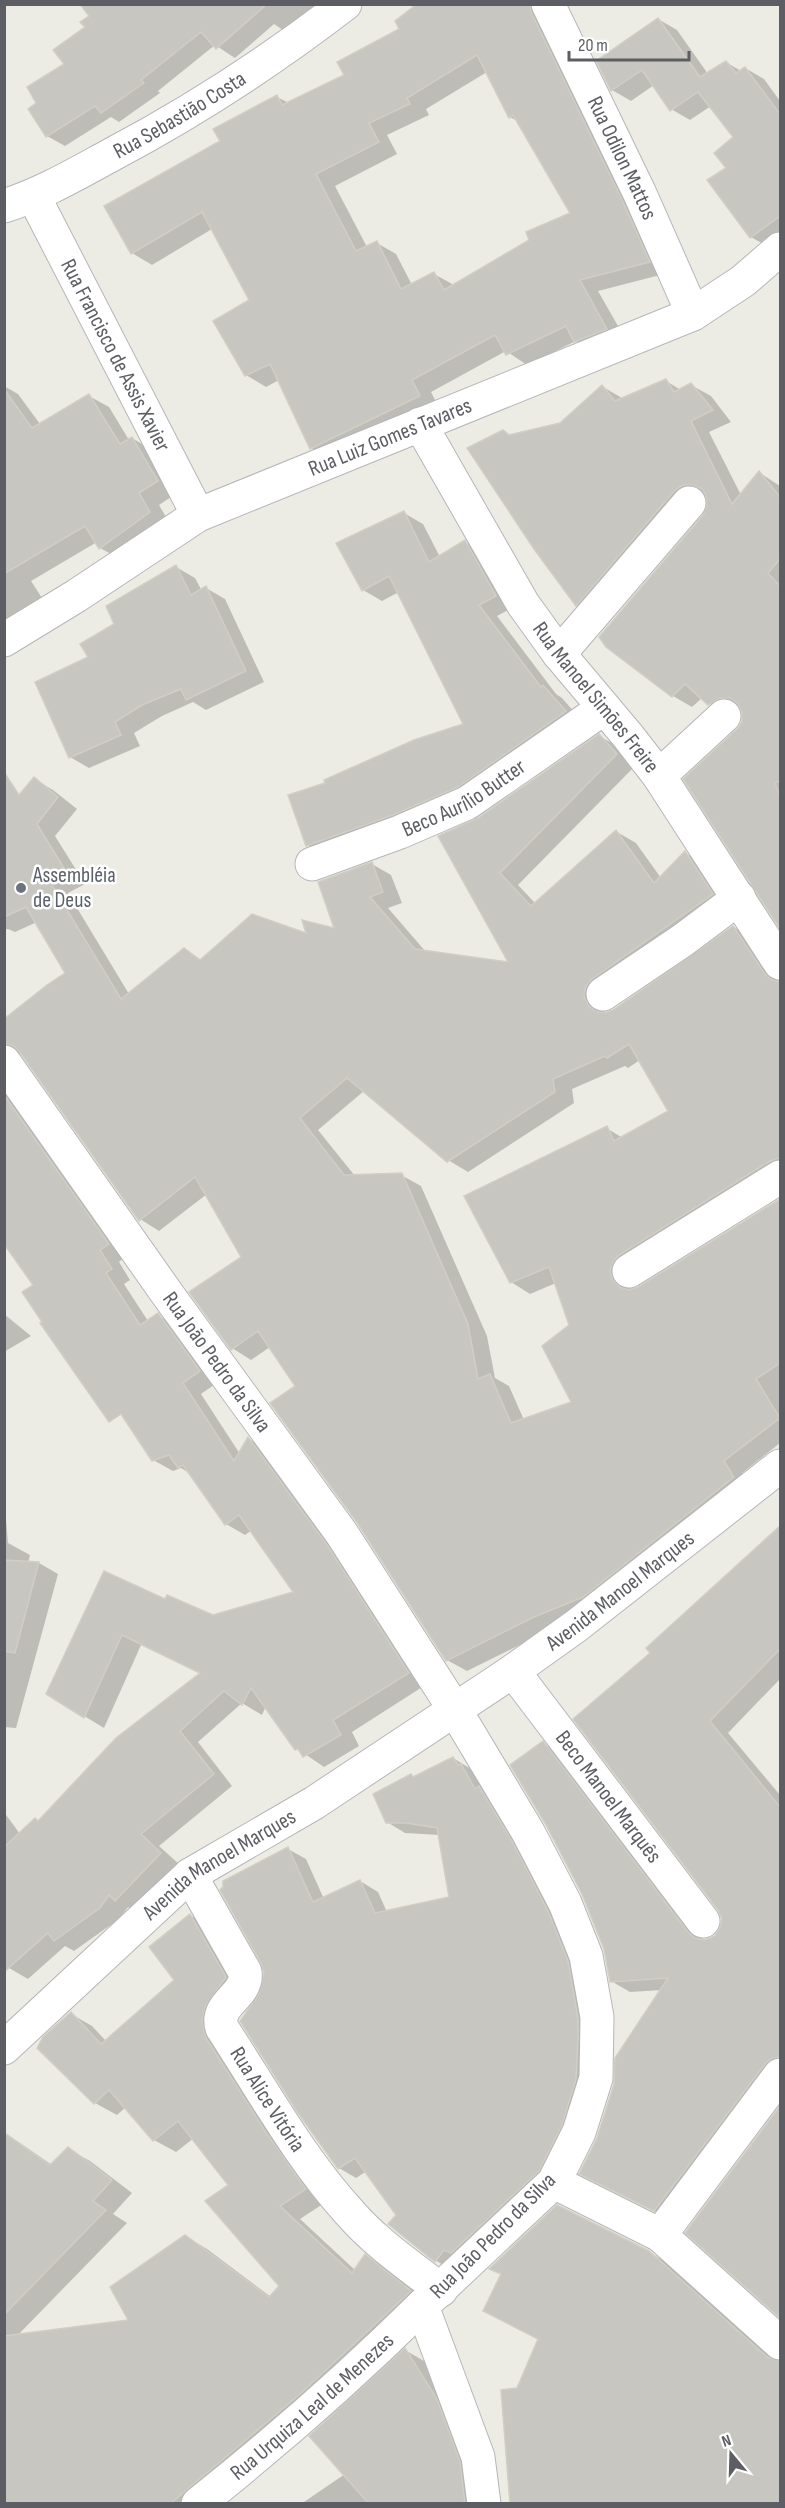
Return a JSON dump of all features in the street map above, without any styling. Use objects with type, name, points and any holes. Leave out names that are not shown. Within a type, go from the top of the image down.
[{"type":"street","name":"Rua Sebastião Costa","points":[[19,202],[173,122],[285,50],[345,4]]},
{"type":"street","name":"Rua Odilon Mattos","points":[[548,4],[640,194],[693,314]]},
{"type":"street","name":"Rua Francisco de Assis Xavier","points":[[19,202],[198,515]]},
{"type":"street","name":"Rua Luiz Gomes Tavares","points":[[4,640],[76,596],[198,515],[693,314],[743,281],[780,249]]},
{"type":"street","name":"Rua Manoel Simões Freire","points":[[420,424],[524,604],[558,654],[659,776],[780,963]]},
{"type":"street","points":[[558,654],[688,503]]},
{"type":"street","name":"Beco Aurílio Butter","points":[[312,864],[400,832],[467,803],[604,708]]},
{"type":"street","points":[[659,776],[724,716]]},
{"type":"street","points":[[603,993],[683,940],[739,898]]},
{"type":"street","name":"Rua João Pedro da Silva","points":[[4,1062],[168,1295],[342,1534],[455,1710],[528,1832],[565,1903],[586,1956],[597,2018],[596,2078],[579,2132],[554,2182],[432,2298],[478,2457],[484,2504]]},
{"type":"street","points":[[629,1271],[780,1177]]},
{"type":"street","name":"Avenida Manoel Marques","points":[[4,2048],[190,1875],[314,1803],[513,1671],[576,1626],[780,1466]]},
{"type":"street","name":"Beco Manoel Marquês","points":[[513,1671],[703,1921]]},
{"type":"street","name":"Rua Alice Vitória","points":[[190,1875],[245,1972],[247,1980],[222,2011],[220,2020],[222,2028],[325,2185],[432,2298]]},
{"type":"street","points":[[660,2235],[780,2075]]},
{"type":"street","points":[[554,2182],[660,2235],[780,2343]]},
{"type":"street","name":"Rua Urquiza Leal de Menezes","points":[[198,2504],[252,2461],[344,2381],[432,2298]]},
{"type":"building","points":[[80,4],[266,5],[216,49],[201,32],[141,80],[144,83],[101,113],[95,106],[46,137],[28,109],[36,103],[27,87],[64,64],[53,50],[85,27],[80,22],[89,16]]},
{"type":"building","points":[[417,4],[530,4],[531,12],[650,262],[580,280],[607,329],[574,342],[566,326],[506,355],[495,335],[412,380],[420,396],[310,449],[270,364],[245,376],[213,321],[249,300],[202,212],[131,254],[104,206],[220,141],[213,129],[277,95],[282,105],[344,75],[337,62],[399,29],[395,21]],"holes":[[[477,55],[509,118],[513,115],[570,213],[526,232],[529,240],[444,290],[434,272],[401,289],[377,241],[356,251],[316,174],[379,142],[369,123],[410,104],[407,98]]]},
{"type":"building","points":[[658,18],[700,77],[726,61],[736,73],[745,67],[780,114],[780,216],[750,238],[707,180],[726,168],[714,153],[733,137],[698,92],[670,111],[642,70],[611,91],[596,61]]},
{"type":"building","points":[[666,379],[674,392],[691,383],[713,410],[691,421],[732,504],[759,471],[780,497],[780,559],[768,573],[780,586],[780,781],[775,783],[780,796],[780,929],[683,779],[737,729],[742,722],[742,712],[738,704],[730,698],[720,698],[708,705],[685,684],[672,697],[606,647],[599,637],[703,515],[707,506],[706,496],[702,489],[693,485],[683,485],[675,490],[576,606],[534,549],[467,448],[503,430],[509,435],[560,423],[602,385],[615,401]]},
{"type":"building","points":[[4,389],[32,428],[89,394],[120,444],[132,437],[158,481],[139,493],[150,512],[99,549],[85,526],[4,574]]},
{"type":"building","points":[[404,511],[429,562],[465,540],[496,596],[479,605],[541,687],[543,685],[566,711],[458,787],[393,815],[306,846],[288,795],[325,783],[324,780],[414,740],[463,724],[389,576],[362,591],[336,543]]},
{"type":"building","points":[[176,565],[191,595],[206,586],[246,671],[186,700],[181,689],[142,705],[115,722],[121,735],[69,758],[35,682],[88,657],[80,644],[114,624],[106,606]]},
{"type":"building","points":[[599,734],[617,754],[500,873],[531,906],[616,830],[654,883],[685,851],[713,894],[592,979],[586,986],[584,996],[588,1005],[595,1011],[605,1013],[613,1010],[733,926],[765,974],[780,982],[780,1158],[770,1161],[619,1255],[610,1271],[613,1280],[620,1287],[629,1290],[638,1287],[780,1199],[780,1363],[756,1379],[780,1418],[724,1461],[734,1477],[583,1597],[534,1617],[446,1661],[358,1524],[270,1403],[295,1386],[258,1331],[231,1350],[189,1292],[241,1257],[195,1177],[139,1221],[19,1051],[12,1045],[4,1044],[4,1019],[65,973],[26,907],[4,917],[4,772],[19,795],[34,777],[58,797],[37,824],[67,873],[50,882],[121,999],[184,948],[200,960],[252,914],[306,933],[302,920],[334,928],[318,882],[372,862],[383,892],[370,897],[415,949],[508,962],[438,836],[478,818]],"holes":[[[629,1044],[668,1111],[614,1141],[607,1126],[464,1196],[510,1283],[549,1267],[569,1325],[542,1346],[571,1402],[511,1423],[490,1374],[478,1379],[468,1324],[402,1173],[344,1175],[300,1118],[347,1078],[447,1162],[555,1092],[553,1079],[605,1056],[607,1058]]]},
{"type":"building","points":[[4,1095],[109,1244],[100,1250],[112,1269],[106,1273],[140,1325],[158,1313],[200,1371],[183,1383],[234,1461],[248,1437],[327,1545],[409,1673],[333,1720],[341,1735],[303,1757],[298,1749],[295,1750],[251,1688],[242,1705],[224,1691],[180,1731],[214,1774],[141,1834],[161,1853],[115,1901],[109,1895],[100,1908],[54,1941],[48,1933],[4,1972],[4,1847],[35,1818],[38,1821],[116,1738],[200,1673],[122,1635],[84,1718],[46,1694],[104,1571],[165,1599],[167,1595],[213,1615],[293,1592],[239,1515],[225,1525],[183,1465],[178,1468],[169,1455],[152,1461],[121,1414],[109,1422],[40,1323],[42,1322],[22,1292],[33,1285],[4,1244]]},
{"type":"building","points":[[780,1526],[780,1649],[710,1721],[780,1807],[780,2057],[772,2058],[765,2064],[654,2211],[579,2174],[597,2138],[614,2084],[615,2058],[668,1978],[610,1982],[604,1949],[582,1894],[545,1823],[510,1765],[543,1741],[688,1932],[695,1938],[705,1940],[715,1936],[722,1919],[718,1910],[573,1719],[650,1653],[646,1648]]},
{"type":"building","points":[[4,1560],[39,1562],[15,1653],[4,1651]]},
{"type":"building","points":[[453,1757],[458,1765],[461,1764],[475,1789],[479,1786],[512,1841],[548,1911],[568,1961],[578,2019],[578,2039],[576,2079],[562,2125],[539,2171],[451,2253],[444,2250],[435,2262],[388,2224],[396,2215],[355,2158],[338,2169],[298,2113],[240,2021],[259,1994],[264,1972],[220,1890],[223,1887],[223,1881],[288,1847],[313,1902],[360,1880],[375,1913],[449,1897],[437,1828],[406,1823],[386,1823],[373,1794],[411,1774],[413,1777]]},
{"type":"building","points":[[190,1914],[226,1977],[205,2007],[202,2022],[206,2038],[267,2134],[306,2189],[280,2206],[352,2273],[365,2254],[411,2291],[300,2394],[170,2504],[4,2504],[4,2336],[128,2320],[110,2287],[185,2235],[269,2297],[279,2286],[205,2201],[228,2185],[178,2121],[153,2141],[109,2090],[94,2104],[37,2048],[43,2037],[71,2012],[101,2044],[174,1980],[149,1947]]},
{"type":"building","points":[[780,2106],[780,2318],[685,2233]]},
{"type":"building","points":[[4,2133],[50,2165],[68,2147],[112,2180],[93,2201],[106,2210],[4,2315]]},
{"type":"building","points":[[557,2205],[649,2251],[767,2357],[780,2361],[780,2504],[510,2504],[501,2390],[517,2388],[538,2339],[483,2311],[501,2274],[489,2269]]},
{"type":"building","points":[[405,2348],[437,2399],[460,2462],[465,2504],[369,2504],[309,2436]]},
{"type":"place","name":"Assembléia de Deus","points":[[21,888]]}]
